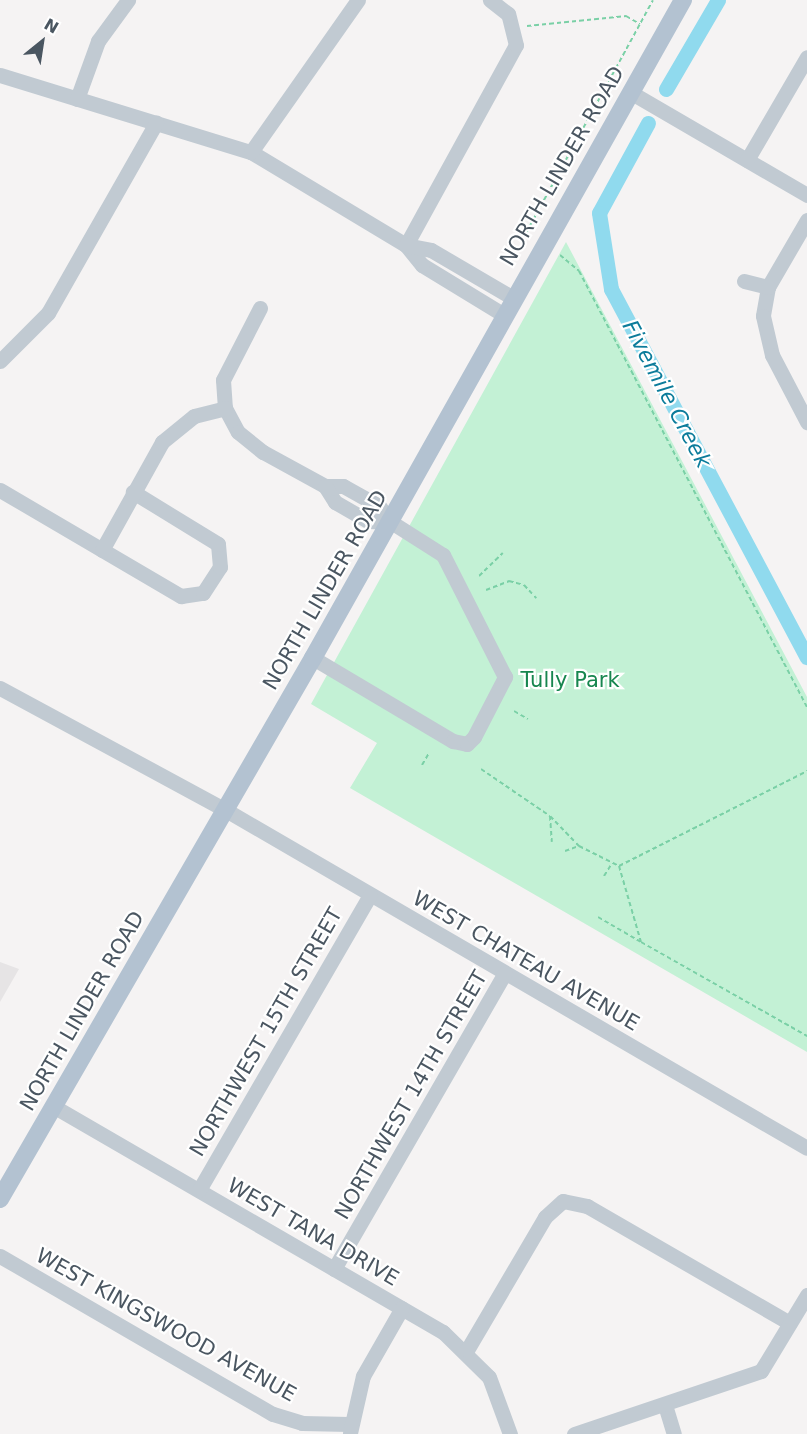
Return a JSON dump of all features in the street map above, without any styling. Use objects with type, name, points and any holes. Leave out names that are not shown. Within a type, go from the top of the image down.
[{"type":"main road","name":"NORTH LINDER ROAD","points":[[0,1199],[391,522],[513,298],[682,0]]},
{"type":"street","points":[[77,99],[98,41],[128,0]]},
{"type":"street","points":[[250,152],[358,0]]},
{"type":"street","points":[[406,245],[516,45],[515,29],[508,14],[490,0]]},
{"type":"street","points":[[747,160],[807,57]]},
{"type":"street","points":[[0,75],[250,152],[406,245],[431,250],[513,298]]},
{"type":"street","points":[[630,92],[807,195]]},
{"type":"street","points":[[0,361],[48,313],[156,123]]},
{"type":"street","points":[[807,220],[768,287],[763,316],[772,355],[807,422]]},
{"type":"street","points":[[406,245],[422,265],[504,315]]},
{"type":"street","points":[[744,281],[768,287]]},
{"type":"street","points":[[260,308],[223,380],[225,408],[238,432],[263,452],[325,486],[344,486],[379,506],[391,522],[443,555],[504,673],[486,717],[471,742],[461,744],[313,658]]},
{"type":"street","points":[[102,550],[162,442],[178,426],[225,408]]},
{"type":"street","points":[[0,490],[181,596],[197,596],[220,567],[221,552],[210,538],[134,492]]},
{"type":"street","name":"WEST CHATEAU AVENUE","points":[[0,688],[224,809],[807,1148]]},
{"type":"street","name":"NORTHWEST 15TH STREET","points":[[199,1190],[370,895]]},
{"type":"street","name":"NORTHWEST 14TH STREET","points":[[334,1269],[505,974]]},
{"type":"street","name":"WEST TANA DRIVE","points":[[53,1106],[402,1308],[467,1350],[489,1377],[510,1434]]},
{"type":"street","points":[[467,1350],[545,1217],[563,1201],[587,1206],[790,1323]]},
{"type":"street","name":"WEST KINGSWOOD AVENUE","points":[[0,1256],[273,1414],[303,1423],[350,1429]]},
{"type":"street","points":[[574,1434],[761,1371],[807,1295]]},
{"type":"street","points":[[350,1429],[363,1376],[402,1308]]},
{"type":"street","points":[[665,1405],[674,1434]]},
{"type":"path","points":[[525,234],[653,0]]},
{"type":"path","points":[[515,29],[626,16],[640,24]]},
{"type":"path","points":[[560,255],[579,271],[807,708]]},
{"type":"path","points":[[479,576],[503,553]]},
{"type":"path","points":[[486,590],[509,581],[524,585],[536,598]]},
{"type":"path","points":[[514,711],[528,719]]},
{"type":"path","points":[[422,765],[429,753]]},
{"type":"path","points":[[481,769],[550,816],[579,846],[611,865],[619,866],[807,771]]},
{"type":"path","points":[[550,816],[552,842]]},
{"type":"path","points":[[565,851],[579,846]]},
{"type":"path","points":[[604,876],[611,865]]},
{"type":"path","points":[[619,866],[642,942]]},
{"type":"path","points":[[598,917],[807,1036]]},
{"type":"shaded area","points":[[0,962],[19,969],[0,1002]]},
{"type":"green space","name":"Tully Park","points":[[566,242],[807,697],[807,1052],[350,788],[377,743],[311,704]]},
{"type":"waterway","name":"Fivemile Creek","points":[[666,89],[718,0]]},
{"type":"waterway","name":"Fivemile Creek","points":[[648,123],[599,213],[611,289],[807,657]]}]
